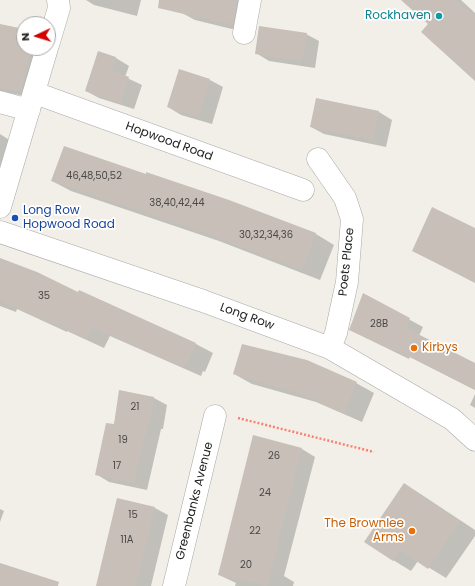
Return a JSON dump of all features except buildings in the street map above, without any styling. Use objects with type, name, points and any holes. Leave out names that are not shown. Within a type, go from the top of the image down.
[{"type":"street","points":[[56,16],[58,0]]},
{"type":"street","points":[[244,33],[250,0]]},
{"type":"street","points":[[0,207],[45,56]]},
{"type":"street","name":"Hopwood Road","points":[[0,102],[32,102],[303,190]]},
{"type":"street","name":"Poets Place","points":[[318,159],[345,198],[352,219],[347,282],[336,333],[330,348]]},
{"type":"street","name":"Long Row","points":[[0,232],[203,301],[330,348],[452,419],[475,440]]},
{"type":"street","name":"Greenbanks Avenue","points":[[174,586],[215,416]]},
{"type":"path","points":[[238,418],[374,452]]},
{"type":"place","name":"Rockhaven","points":[[439,16]]},
{"type":"place","name":"Long Row Hopwood Road","points":[[15,218]]},
{"type":"place","name":"Kirbys","points":[[414,348]]},
{"type":"place","name":"The Brownlee Arms","points":[[412,531]]}]
